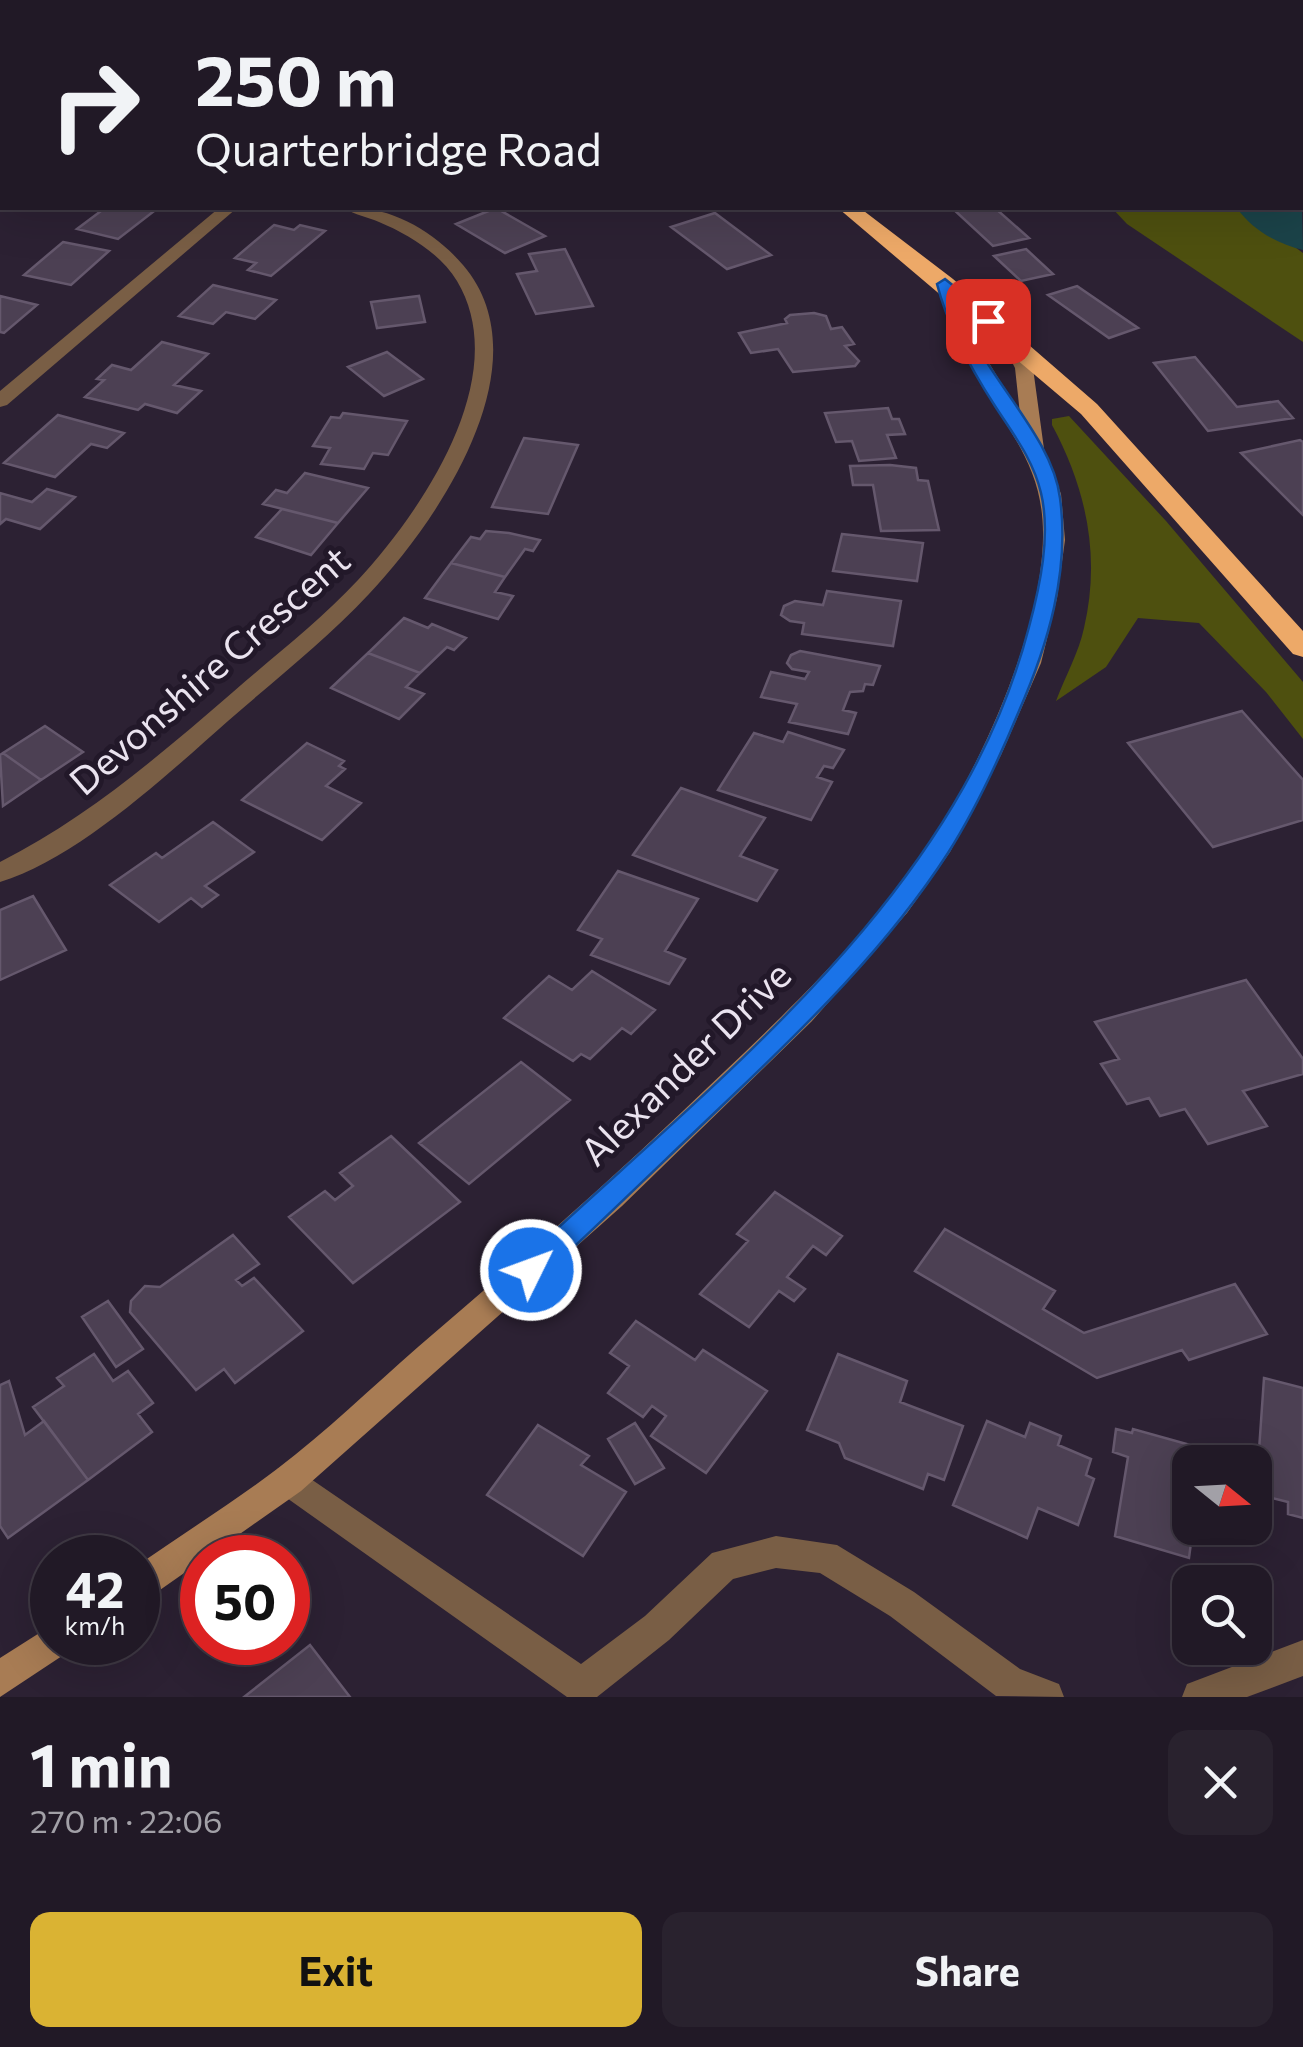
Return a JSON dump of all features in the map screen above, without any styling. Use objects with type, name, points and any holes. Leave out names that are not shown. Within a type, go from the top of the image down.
[{"type":"highway","points":[[851,210],[945,284],[1089,409],[1303,648]]},
{"type":"main road","name":"Alexander Drive","points":[[945,284],[954,315],[1003,404],[1034,449]]},
{"type":"main road","name":"Alexander Drive","points":[[160,1570],[289,1480],[476,1320],[612,1196],[802,1014],[898,906],[940,846],[990,754],[1030,663],[1046,598],[1054,540],[1051,494],[1034,449],[1024,368],[1010,340]]},
{"type":"main road","points":[[0,1679],[30,1658]]},
{"type":"street","points":[[0,401],[227,210]]},
{"type":"street","name":"Devonshire Crescent","points":[[0,873],[79,831],[304,642],[375,575],[420,518],[437,487],[479,396],[485,357],[484,322],[474,291],[438,249],[406,229],[357,210]]},
{"type":"street","points":[[289,1480],[580,1692],[724,1565],[776,1552],[825,1557],[902,1604],[1009,1683],[1046,1697]]},
{"type":"street","points":[[1200,1697],[1303,1658]]},
{"type":"shaded area","points":[[1114,210],[1252,210],[1303,253],[1303,342],[1127,224]]},
{"type":"shaded area","points":[[1069,416],[1166,521],[1303,682],[1303,739],[1266,692],[1199,623],[1138,618],[1106,667],[1056,701],[1082,637],[1091,575],[1082,498],[1052,425],[1052,419]]},
{"type":"building","points":[[102,210],[155,210],[118,239],[77,229]]},
{"type":"building","points":[[500,210],[545,236],[505,253],[456,224]]},
{"type":"building","points":[[954,210],[997,210],[1029,238],[993,246]]},
{"type":"building","points":[[715,213],[771,255],[727,269],[671,227]]},
{"type":"building","points":[[274,225],[294,230],[300,225],[325,231],[271,276],[248,270],[256,263],[235,258]]},
{"type":"building","points":[[63,242],[109,251],[71,285],[24,275]]},
{"type":"building","points":[[565,249],[593,306],[536,314],[517,274],[537,271],[529,254]]},
{"type":"building","points":[[1026,249],[1053,274],[1021,281],[994,256]]},
{"type":"building","points":[[213,285],[276,300],[255,319],[226,312],[213,324],[179,316]]},
{"type":"building","points":[[1077,286],[1138,328],[1109,338],[1048,295]]},
{"type":"building","points":[[0,296],[37,305],[4,333],[0,332]]},
{"type":"building","points":[[419,296],[425,322],[377,328],[371,302]]},
{"type":"building","points":[[790,315],[826,316],[831,329],[842,327],[854,344],[845,346],[859,361],[855,366],[793,372],[778,349],[751,353],[739,333],[787,323],[785,319]]},
{"type":"building","points":[[162,342],[208,354],[174,385],[201,391],[177,413],[145,404],[138,410],[85,397],[104,380],[97,379],[112,365],[131,370]]},
{"type":"building","points":[[387,352],[423,379],[384,396],[348,367]]},
{"type":"building","points":[[1195,357],[1237,407],[1278,401],[1293,418],[1208,431],[1154,363]]},
{"type":"building","points":[[888,408],[892,419],[899,419],[905,434],[887,435],[896,458],[859,461],[852,441],[836,442],[825,413]]},
{"type":"building","points":[[343,413],[407,421],[388,455],[373,453],[364,469],[321,464],[330,448],[313,446],[331,417],[340,418]]},
{"type":"building","points":[[58,415],[124,433],[107,448],[91,444],[55,477],[4,463]]},
{"type":"building","points":[[524,438],[578,445],[548,514],[492,507]]},
{"type":"building","points":[[1303,442],[1303,515],[1241,453]]},
{"type":"building","points":[[850,466],[916,468],[918,480],[928,481],[939,530],[881,531],[873,485],[853,485]]},
{"type":"building","points":[[305,473],[368,488],[338,523],[263,504],[276,490],[287,493]]},
{"type":"building","points":[[47,489],[75,497],[40,529],[6,519],[0,524],[0,493],[32,502]]},
{"type":"building","points":[[282,509],[338,523],[311,555],[256,537]]},
{"type":"building","points":[[486,531],[540,540],[533,551],[525,549],[505,577],[451,563],[471,537],[480,539]]},
{"type":"building","points":[[842,534],[923,543],[917,581],[833,571]]},
{"type":"building","points":[[451,563],[505,577],[495,592],[513,596],[498,619],[425,598]]},
{"type":"building","points":[[827,591],[901,601],[893,646],[802,634],[804,623],[781,615],[784,606],[795,601],[823,605]]},
{"type":"building","points":[[404,618],[466,638],[454,650],[447,647],[420,673],[368,653]]},
{"type":"building","points":[[800,651],[880,666],[873,685],[865,684],[863,691],[850,692],[843,710],[856,713],[848,734],[789,722],[797,704],[761,697],[771,672],[805,679],[809,672],[792,669],[787,663],[791,655]]},
{"type":"building","points":[[368,653],[420,673],[406,687],[424,694],[399,719],[331,688]]},
{"type":"building","points":[[1242,711],[1303,780],[1303,820],[1213,847],[1128,743]]},
{"type":"building","points":[[45,726],[83,752],[41,780],[3,753]]},
{"type":"building","points":[[788,732],[844,750],[833,768],[824,766],[817,777],[832,782],[811,820],[718,790],[754,733],[783,742]]},
{"type":"building","points":[[307,743],[344,761],[339,766],[345,769],[326,786],[361,803],[322,840],[242,800]]},
{"type":"building","points":[[3,753],[41,780],[3,806],[0,755]]},
{"type":"building","points":[[681,788],[765,818],[740,856],[777,870],[757,901],[633,855]]},
{"type":"building","points":[[213,822],[254,852],[205,886],[218,895],[202,907],[191,898],[159,922],[110,885],[156,853],[162,858]]},
{"type":"building","points":[[618,871],[698,899],[665,951],[685,959],[669,984],[591,955],[602,939],[578,930]]},
{"type":"building","points":[[33,896],[66,950],[0,980],[0,910]]},
{"type":"building","points":[[592,971],[655,1010],[631,1034],[622,1028],[590,1059],[581,1054],[573,1061],[504,1018],[549,976],[572,990]]},
{"type":"building","points":[[1246,980],[1303,1059],[1303,1074],[1243,1091],[1267,1126],[1208,1144],[1185,1109],[1160,1116],[1149,1098],[1127,1104],[1101,1064],[1119,1059],[1095,1022]]},
{"type":"building","points":[[521,1062],[570,1100],[469,1184],[419,1143]]},
{"type":"building","points":[[391,1136],[460,1202],[353,1283],[289,1217],[325,1191],[335,1200],[353,1186],[340,1173]]},
{"type":"building","points":[[775,1192],[842,1236],[826,1255],[813,1246],[787,1277],[805,1289],[794,1301],[779,1291],[749,1327],[700,1294],[748,1241],[737,1234]]},
{"type":"building","points":[[945,1229],[1055,1291],[1043,1309],[1084,1333],[1235,1284],[1267,1334],[1189,1360],[1182,1350],[1097,1378],[915,1271]]},
{"type":"building","points":[[233,1235],[259,1264],[236,1280],[242,1286],[254,1278],[303,1331],[235,1383],[224,1369],[196,1390],[130,1312],[131,1301],[145,1286],[160,1287]]},
{"type":"building","points":[[108,1301],[143,1349],[116,1367],[82,1317]]},
{"type":"building","points":[[636,1321],[695,1360],[703,1350],[767,1391],[706,1473],[651,1436],[666,1416],[652,1406],[643,1417],[608,1393],[629,1366],[610,1353]]},
{"type":"building","points":[[94,1354],[113,1381],[128,1371],[153,1403],[138,1414],[152,1432],[88,1480],[33,1407],[64,1386],[57,1378]]},
{"type":"building","points":[[838,1354],[907,1381],[900,1402],[963,1426],[944,1480],[928,1474],[923,1489],[845,1458],[839,1443],[807,1430]]},
{"type":"building","points":[[1264,1378],[1303,1388],[1303,1518],[1288,1514],[1288,1502],[1272,1498],[1272,1445],[1259,1445]]},
{"type":"building","points":[[9,1381],[25,1435],[44,1421],[88,1480],[8,1538],[0,1526],[0,1385]]},
{"type":"building","points":[[987,1421],[1025,1437],[1030,1423],[1061,1436],[1058,1445],[1091,1459],[1086,1475],[1094,1479],[1078,1525],[1038,1508],[1027,1538],[953,1505]]},
{"type":"building","points":[[635,1423],[664,1468],[635,1484],[608,1439]]},
{"type":"building","points":[[538,1425],[589,1456],[581,1465],[626,1492],[583,1556],[487,1495]]},
{"type":"building","points":[[1116,1429],[1132,1433],[1133,1429],[1190,1445],[1172,1445],[1172,1545],[1191,1545],[1189,1558],[1115,1536],[1128,1457],[1113,1452]]},
{"type":"building","points":[[310,1645],[350,1697],[244,1697],[285,1665],[310,1665]]},
{"type":"waterway","points":[[1268,210],[1303,233]]},
{"type":"route","points":[[531,1270],[802,1014],[898,906],[940,846],[990,754],[1030,663],[1046,598],[1054,540],[1051,494],[1034,449],[1003,404],[954,315],[945,284],[988,321]]}]
